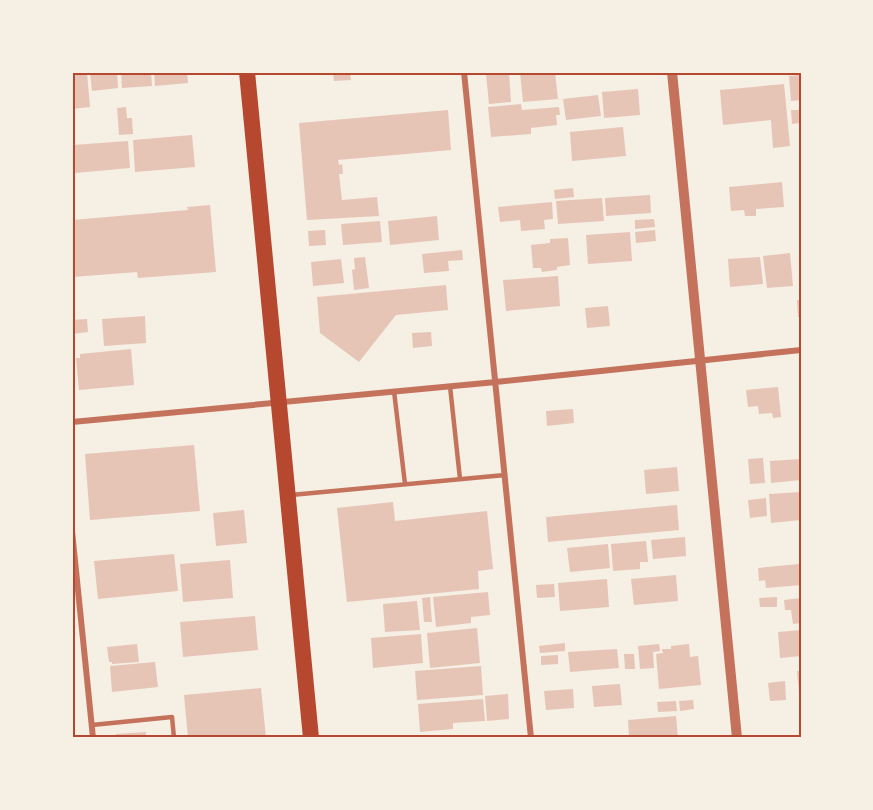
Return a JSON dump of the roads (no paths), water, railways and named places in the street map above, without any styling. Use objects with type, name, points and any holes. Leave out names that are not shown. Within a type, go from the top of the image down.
[{"type":"highway","points":[[247,72],[311,738]]},
{"type":"street","points":[[465,72],[531,738]]},
{"type":"street","points":[[672,72],[737,738]]},
{"type":"street","points":[[72,422],[496,382],[801,350]]},
{"type":"street","points":[[72,531],[93,738]]},
{"type":"lane","points":[[450,386],[460,479]]},
{"type":"lane","points":[[394,391],[405,484]]},
{"type":"lane","points":[[289,495],[505,474]]},
{"type":"lane","points":[[92,725],[172,717],[174,738]]}]
